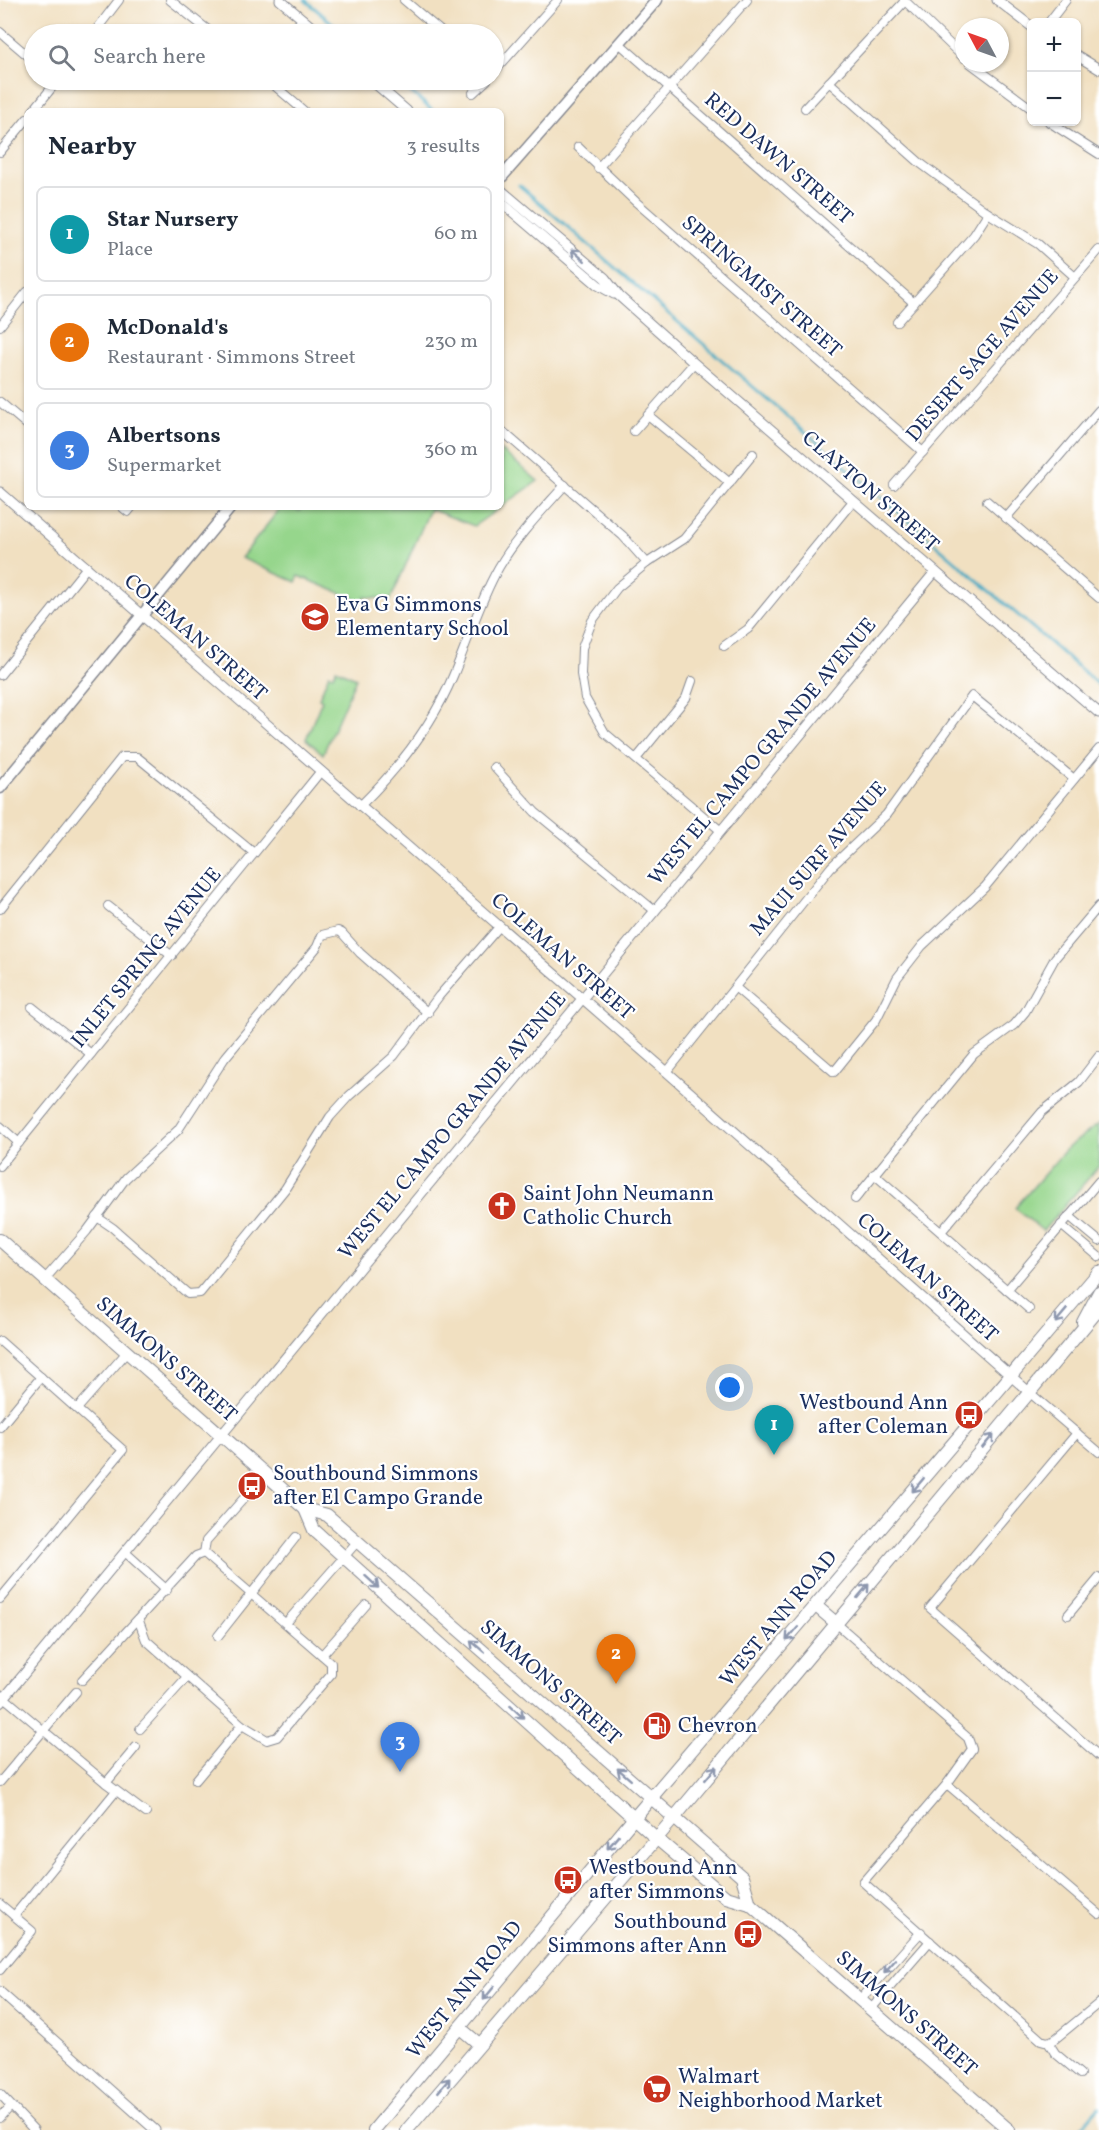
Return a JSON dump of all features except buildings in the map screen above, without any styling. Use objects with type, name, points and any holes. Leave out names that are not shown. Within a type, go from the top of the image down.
[{"type":"main road","points":[[504,175],[657,0]]},
{"type":"main road","points":[[0,788],[229,510]]},
{"type":"main road","name":"SIMMONS STREET","points":[[0,1240],[305,1509],[314,1530],[656,1838],[726,1897],[750,1904],[1009,2130]]},
{"type":"main road","name":"WEST ANN ROAD","points":[[374,2130],[634,1818],[1099,1272]]},
{"type":"main road","points":[[1076,1336],[1099,1292]]},
{"type":"main road","name":"WEST ANN ROAD","points":[[407,2130],[674,1818],[1099,1309]]},
{"type":"main road","name":"SIMMONS STREET","points":[[305,1509],[327,1515],[741,1877],[750,1904]]},
{"type":"main road","points":[[816,1606],[836,1623]]},
{"type":"main road","points":[[460,2028],[479,2044]]},
{"type":"street","points":[[101,24],[119,0]]},
{"type":"street","points":[[170,0],[200,24]]},
{"type":"street","points":[[280,0],[309,24]]},
{"type":"street","points":[[404,0],[432,24]]},
{"type":"street","points":[[411,7],[418,0]]},
{"type":"street","points":[[504,61],[558,0]]},
{"type":"street","points":[[598,168],[747,0]]},
{"type":"street","points":[[997,0],[1027,23]]},
{"type":"street","points":[[1052,18],[1066,0]]},
{"type":"street","points":[[805,108],[905,1],[955,49]]},
{"type":"street","points":[[298,24],[303,19]]},
{"type":"street","points":[[0,32],[24,52]]},
{"type":"street","name":"RED DAWN STREET","points":[[619,43],[914,303]]},
{"type":"street","points":[[1081,58],[1099,69]]},
{"type":"street","points":[[982,72],[1027,106]]},
{"type":"street","points":[[829,81],[920,163],[988,213],[1038,244],[1075,278]]},
{"type":"street","points":[[35,108],[49,90]]},
{"type":"street","points":[[280,90],[301,108]]},
{"type":"street","points":[[383,90],[404,108]]},
{"type":"street","points":[[473,93],[476,90]]},
{"type":"street","points":[[0,152],[24,122]]},
{"type":"street","points":[[1055,126],[1099,154]]},
{"type":"street","name":"SPRINGMIST STREET","points":[[578,147],[598,168],[923,452]]},
{"type":"street","name":"CLAYTON STREET","points":[[504,193],[605,278],[619,296],[694,363],[1099,713]]},
{"type":"street","name":"CLAYTON STREET","points":[[504,205],[598,285],[619,296]]},
{"type":"street","points":[[897,322],[974,235],[988,213]]},
{"type":"street","name":"DESERT SAGE AVENUE","points":[[894,485],[1099,250]]},
{"type":"street","points":[[0,326],[24,296]]},
{"type":"street","points":[[634,431],[694,363]]},
{"type":"street","points":[[0,402],[24,422]]},
{"type":"street","points":[[1006,518],[1099,410]]},
{"type":"street","points":[[648,415],[730,483]]},
{"type":"street","points":[[504,433],[623,536],[647,563]]},
{"type":"street","points":[[721,831],[605,734],[585,698],[581,674],[581,654],[592,621],[617,588],[647,563],[684,539],[753,454]]},
{"type":"street","points":[[360,806],[399,765],[427,725],[454,675],[474,616],[500,564],[565,485]]},
{"type":"street","name":"COLEMAN STREET","points":[[1,494],[667,1072],[1011,1377],[1099,1452]]},
{"type":"street","points":[[724,646],[748,629],[853,501]]},
{"type":"street","points":[[987,501],[1099,598]]},
{"type":"street","points":[[0,675],[87,567]]},
{"type":"street","name":"WEST EL CAMPO GRANDE AVENUE","points":[[2,1698],[935,572]]},
{"type":"street","points":[[636,759],[686,698],[692,681]]},
{"type":"street","name":"MAUI SURF AVENUE","points":[[667,1072],[831,867],[886,815],[972,696],[1074,779]]},
{"type":"street","points":[[736,988],[834,1072],[876,1020],[897,978],[922,946],[985,887],[1099,749]]},
{"type":"street","points":[[0,909],[122,757],[130,756],[142,761],[254,853]]},
{"type":"street","points":[[494,767],[535,812],[655,911]]},
{"type":"street","name":"INLET SPRING AVENUE","points":[[0,1166],[321,771]]},
{"type":"street","points":[[108,906],[172,956]]},
{"type":"street","points":[[855,1199],[974,1054],[1014,1025],[1025,1012],[1055,958],[1099,906]]},
{"type":"street","points":[[97,1217],[188,1294],[200,1293],[285,1189],[330,1117],[349,1095],[394,1056],[499,927]]},
{"type":"street","points":[[45,1279],[126,1178],[178,1130],[224,1059],[317,947],[322,935],[330,932],[342,933],[360,953],[428,1013]]},
{"type":"street","points":[[32,1007],[91,1054]]},
{"type":"street","points":[[941,1232],[1042,1112],[1079,1082],[1099,1056]]},
{"type":"street","points":[[0,1126],[19,1143]]},
{"type":"street","points":[[874,1174],[1029,1309]]},
{"type":"street","points":[[1007,1290],[1099,1181]]},
{"type":"street","points":[[1069,1216],[1099,1241]]},
{"type":"street","points":[[1061,1225],[1099,1257]]},
{"type":"street","points":[[0,1341],[123,1450],[0,1599]]},
{"type":"street","points":[[77,1409],[127,1352]]},
{"type":"street","points":[[0,1427],[41,1377]]},
{"type":"street","points":[[1077,1433],[930,1608],[1099,1756]]},
{"type":"street","points":[[204,1553],[206,1541],[245,1497]]},
{"type":"street","points":[[218,1636],[252,1596],[273,1562],[296,1537]]},
{"type":"street","points":[[286,1623],[357,1542]]},
{"type":"street","points":[[124,1552],[167,1590]]},
{"type":"street","points":[[82,1680],[130,1625],[139,1621],[196,1556],[204,1553]]},
{"type":"street","points":[[139,1621],[146,1641],[242,1725],[267,1740],[277,1737],[333,1668],[322,1655],[204,1553]]},
{"type":"street","points":[[1068,1616],[1099,1578]]},
{"type":"street","points":[[322,1655],[366,1605]]},
{"type":"street","points":[[836,1623],[968,1738],[972,1749],[947,1784],[863,1882],[1041,2040],[1048,2042],[1055,2039],[1099,2003]]},
{"type":"street","points":[[140,1729],[187,1677]]},
{"type":"street","points":[[0,1782],[76,1692]]},
{"type":"street","points":[[2,1698],[116,1791],[146,1812]]},
{"type":"street","points":[[196,1780],[242,1725]]},
{"type":"street","points":[[106,1783],[136,1747]]},
{"type":"street","points":[[947,1784],[1099,1914]]},
{"type":"street","points":[[14,1916],[116,1791]]},
{"type":"street","points":[[0,1904],[32,1931],[0,1970]]},
{"type":"street","points":[[860,2000],[921,1932]]},
{"type":"street","points":[[871,2009],[930,1941]]},
{"type":"street","points":[[0,1992],[155,2130]]},
{"type":"street","points":[[1048,2042],[1055,2053],[1080,2074]]},
{"type":"street","points":[[0,2094],[34,2130]]},
{"type":"street","points":[[0,2118],[10,2107]]},
{"type":"green space","points":[[504,453],[538,481],[504,505]]},
{"type":"green space","points":[[279,510],[430,510],[391,599],[364,597],[362,602],[299,576],[296,582],[241,558]]},
{"type":"green space","points":[[433,510],[497,510],[474,526]]},
{"type":"green space","points":[[336,669],[356,678],[323,754],[306,739],[322,700],[319,698],[329,674],[333,675]]},
{"type":"green space","points":[[1099,1124],[1099,1166],[1043,1231],[1015,1208],[1067,1148]]},
{"type":"waterway","points":[[305,0],[333,24]]},
{"type":"waterway","points":[[409,90],[430,108]]},
{"type":"waterway","points":[[519,185],[1099,685]]},
{"type":"waterway","points":[[1079,2130],[1099,2107]]},
{"type":"place","name":"Eva G Simmons Elementary School","points":[[315,617]]},
{"type":"place","name":"Saint John Neumann Catholic Church","points":[[502,1206]]},
{"type":"place","name":"Westbound Ann after Coleman","points":[[969,1415]]},
{"type":"place","name":"Star Nursery","points":[[774,1455]]},
{"type":"place","name":"Southbound Simmons after El Campo Grande","points":[[252,1486]]},
{"type":"place","name":"McDonald's","points":[[616,1684]]},
{"type":"place","name":"Chevron","points":[[657,1726]]},
{"type":"place","name":"Albertsons","points":[[400,1772]]},
{"type":"place","name":"Westbound Ann after Simmons","points":[[568,1880]]},
{"type":"place","name":"Southbound Simmons after Ann","points":[[748,1934]]},
{"type":"place","name":"Walmart Neighborhood Market","points":[[657,2089]]}]
